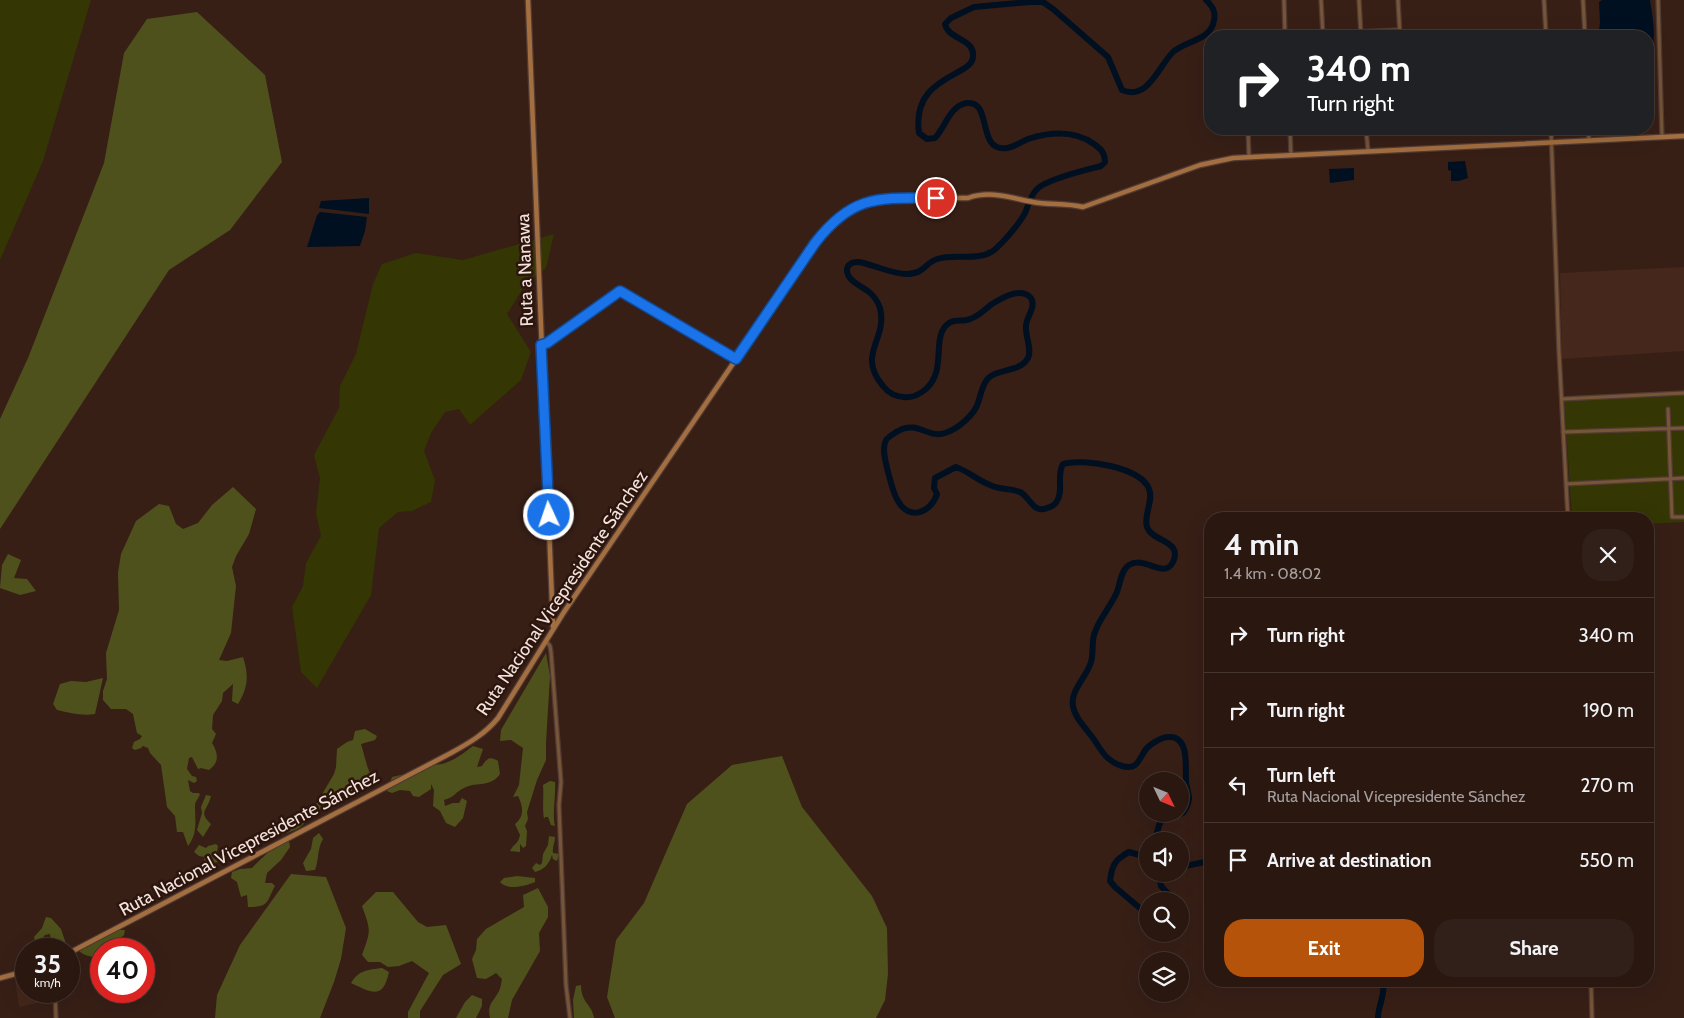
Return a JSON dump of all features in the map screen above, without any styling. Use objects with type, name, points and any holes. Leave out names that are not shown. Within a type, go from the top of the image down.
[{"type":"street","name":"Ruta a Nanawa","points":[[528,0],[553,629]]},
{"type":"street","points":[[1284,0],[1285,30]]},
{"type":"street","points":[[1321,0],[1323,30]]},
{"type":"street","points":[[1359,0],[1361,30]]},
{"type":"street","points":[[1398,0],[1400,30]]},
{"type":"street","points":[[1544,0],[1546,30]]},
{"type":"street","points":[[1583,0],[1585,30]]},
{"type":"street","points":[[1658,0],[1662,137]]},
{"type":"street","points":[[1248,135],[1249,157],[1684,136]]},
{"type":"street","points":[[1290,135],[1291,155]]},
{"type":"street","points":[[1367,135],[1368,150]]},
{"type":"street","points":[[1550,135],[1558,352],[1568,512]]},
{"type":"street","points":[[1589,135],[1589,140]]},
{"type":"street","name":"Ruta Nacional Vicepresidente Sánchez","points":[[80,947],[485,732],[498,718],[564,612],[815,243],[838,216],[850,208],[879,200],[968,198],[977,195],[996,194],[1034,202],[1083,207],[1200,165],[1233,158],[1249,157]]},
{"type":"street","points":[[541,345],[547,343],[620,291],[736,359]]},
{"type":"street","points":[[1562,399],[1684,393]]},
{"type":"street","points":[[1668,409],[1672,518],[1684,517]]},
{"type":"street","points":[[1563,432],[1684,428]]},
{"type":"street","points":[[1566,484],[1684,478]]},
{"type":"street","points":[[553,609],[557,614],[564,612]]},
{"type":"street","points":[[546,641],[550,646],[551,652],[562,782],[559,805],[566,985],[570,1018]]},
{"type":"street","points":[[0,978],[15,974]]},
{"type":"street","points":[[1591,987],[1592,1018]]},
{"type":"street","points":[[55,1003],[56,1018]]},
{"type":"shaded area","points":[[0,0],[91,0],[43,161],[0,260]]},
{"type":"shaded area","points":[[197,12],[265,75],[282,162],[230,230],[169,270],[0,529],[0,419],[28,358],[104,163],[124,53],[147,19]]},
{"type":"shaded area","points":[[554,234],[546,268],[527,282],[507,314],[531,352],[521,380],[470,425],[459,409],[445,412],[431,433],[424,451],[435,480],[431,502],[412,511],[398,512],[379,528],[371,595],[317,688],[301,672],[292,607],[303,586],[306,563],[321,536],[316,513],[320,478],[314,455],[339,408],[340,386],[356,354],[373,284],[382,264],[416,253],[463,260]]},
{"type":"shaded area","points":[[1684,267],[1684,351],[1562,359],[1560,273]]},
{"type":"shaded area","points":[[1684,391],[1684,522],[1654,524],[1654,512],[1572,512],[1564,396]]},
{"type":"shaded area","points":[[233,487],[256,509],[249,534],[232,567],[236,586],[231,633],[219,660],[227,661],[243,657],[246,670],[246,687],[238,704],[232,701],[233,684],[223,693],[222,701],[213,715],[212,729],[216,734],[212,743],[217,757],[213,767],[209,770],[198,769],[192,757],[189,758],[187,769],[192,776],[196,777],[197,781],[194,783],[188,780],[190,791],[200,794],[195,804],[195,831],[188,846],[183,832],[177,832],[175,816],[167,807],[161,765],[148,748],[143,746],[135,750],[132,748],[134,742],[142,736],[137,733],[133,714],[126,709],[111,709],[103,700],[103,691],[107,679],[106,653],[119,610],[118,573],[121,554],[136,521],[159,504],[169,506],[176,524],[183,529],[198,523],[212,505]]},
{"type":"shaded area","points":[[8,554],[21,560],[14,578],[27,579],[36,591],[20,595],[0,588],[2,565]]},
{"type":"shaded area","points":[[546,653],[550,676],[546,760],[537,780],[527,812],[528,819],[525,826],[527,831],[526,846],[523,848],[520,844],[520,852],[510,851],[520,835],[515,824],[522,814],[522,807],[518,796],[513,797],[519,785],[523,748],[511,740],[500,741],[501,730]]},
{"type":"shaded area","points":[[103,678],[95,714],[71,713],[57,710],[53,704],[60,684],[71,681],[86,682]]},
{"type":"shaded area","points":[[365,729],[377,736],[375,740],[361,744],[374,781],[370,786],[359,793],[322,807],[297,829],[256,842],[268,831],[289,824],[314,808],[334,774],[337,749],[353,740],[355,731]]},
{"type":"shaded area","points":[[473,746],[483,749],[477,767],[482,766],[489,759],[493,759],[498,761],[500,774],[488,783],[469,786],[444,800],[445,806],[459,803],[462,798],[467,801],[463,818],[455,827],[446,823],[440,811],[433,806],[434,790],[431,784],[431,789],[419,797],[413,796],[410,791],[400,790],[392,793],[387,791],[392,777],[414,772],[429,764],[435,765],[447,762],[458,757]]},
{"type":"shaded area","points":[[782,756],[802,807],[872,896],[887,928],[888,974],[885,1000],[876,1018],[615,1018],[607,997],[616,940],[644,903],[687,804],[732,765]]},
{"type":"shaded area","points":[[550,781],[555,782],[555,826],[551,825],[548,817],[544,819],[543,815],[543,785]]},
{"type":"shaded area","points":[[206,795],[211,796],[204,814],[211,824],[203,837],[197,830],[202,813],[201,807]]},
{"type":"shaded area","points":[[319,833],[323,839],[315,870],[306,871],[303,863],[311,849],[313,838]]},
{"type":"shaded area","points":[[549,836],[555,837],[553,853],[559,854],[557,861],[553,859],[552,855],[546,866],[535,872],[532,868],[536,863],[540,865],[542,863]]},
{"type":"shaded area","points":[[289,841],[290,847],[281,860],[267,873],[265,883],[272,883],[275,886],[268,900],[264,905],[248,907],[247,895],[241,897],[237,882],[231,878],[232,872],[252,868],[274,848]]},
{"type":"shaded area","points":[[216,844],[218,846],[217,852],[220,855],[233,847],[235,848],[224,859],[210,864],[204,860],[205,857],[199,856],[194,852],[199,845],[206,848]]},
{"type":"shaded area","points":[[291,874],[326,877],[346,928],[341,959],[320,1018],[215,1018],[217,995],[240,945]]},
{"type":"shaded area","points":[[517,876],[535,878],[535,882],[512,887],[503,885],[500,882],[504,878]]},
{"type":"shaded area","points":[[538,888],[548,907],[548,917],[539,933],[540,951],[512,1000],[508,1018],[490,1018],[490,1006],[499,991],[502,979],[496,973],[486,979],[477,978],[472,959],[476,950],[477,939],[486,929],[524,907],[523,895]]},
{"type":"shaded area","points":[[376,892],[393,892],[418,922],[427,927],[446,925],[461,964],[443,975],[420,1011],[420,1018],[408,1018],[408,1012],[429,973],[412,961],[399,966],[388,967],[380,962],[368,962],[362,955],[369,930],[362,906]]},
{"type":"shaded area","points":[[46,917],[51,918],[61,929],[64,938],[51,938],[50,934],[45,935],[43,938],[34,938],[42,928]]},
{"type":"shaded area","points":[[118,930],[125,930],[124,935],[121,938],[100,938]]},
{"type":"shaded area","points":[[90,942],[90,956],[80,952],[80,947]]},
{"type":"shaded area","points":[[382,968],[389,972],[387,981],[376,992],[351,983],[360,973]]},
{"type":"shaded area","points":[[581,985],[581,991],[594,1018],[574,1018],[573,1000],[576,986]]},
{"type":"shaded area","points":[[472,995],[482,999],[482,1006],[476,1018],[456,1018],[465,1002]]},
{"type":"shaded area","points":[[18,1003],[37,1003],[19,1007]]},
{"type":"water","points":[[1602,0],[1650,0],[1654,30],[1599,30],[1599,2]]},
{"type":"water","points":[[1465,161],[1468,178],[1451,181],[1451,171],[1448,170],[1448,162]]},
{"type":"water","points":[[1354,168],[1354,180],[1330,183],[1329,169]]},
{"type":"water","points":[[369,198],[369,214],[319,208],[321,201]]},
{"type":"water","points":[[320,212],[367,217],[360,246],[307,247],[317,215]]},
{"type":"waterway","points":[[1206,0],[1214,11],[1214,20],[1210,30]]},
{"type":"waterway","points":[[1157,832],[1162,820],[1183,813],[1189,801],[1185,754],[1180,742],[1176,738],[1162,738],[1148,747],[1134,766],[1127,767],[1117,764],[1100,749],[1079,720],[1073,706],[1076,689],[1091,662],[1093,639],[1097,627],[1117,592],[1126,567],[1135,563],[1141,563],[1165,569],[1173,562],[1174,549],[1150,532],[1147,527],[1149,489],[1144,481],[1124,470],[1097,463],[1072,462],[1063,464],[1060,473],[1059,497],[1054,505],[1038,509],[1020,492],[994,487],[956,467],[935,478],[934,488],[937,494],[930,506],[919,512],[908,511],[898,501],[891,484],[884,450],[886,440],[905,428],[917,428],[939,434],[950,431],[965,421],[976,408],[988,378],[1016,368],[1028,358],[1029,348],[1026,326],[1033,302],[1026,294],[1011,294],[992,304],[973,318],[949,323],[943,329],[940,336],[938,363],[933,381],[918,394],[911,397],[901,397],[891,394],[875,375],[872,356],[880,329],[880,308],[876,299],[849,277],[847,269],[850,264],[859,262],[895,273],[913,274],[937,259],[944,257],[972,257],[986,254],[997,248],[1015,228],[1025,213],[1031,197],[1042,185],[1067,175],[1101,166],[1105,162],[1101,150],[1086,139],[1070,134],[1045,135],[1028,139],[1015,146],[1007,148],[997,147],[991,143],[980,109],[975,104],[967,103],[956,108],[935,138],[927,139],[919,133],[919,114],[924,99],[932,89],[970,64],[973,57],[970,46],[947,29],[945,24],[951,18],[974,7],[1043,2],[1108,57],[1122,90],[1131,92],[1139,91],[1146,87],[1178,48],[1204,35]]},
{"type":"waterway","points":[[1139,855],[1129,852],[1120,858],[1115,864],[1110,881],[1139,907]]},
{"type":"waterway","points":[[1189,865],[1204,862]]},
{"type":"waterway","points":[[1160,882],[1161,886],[1167,892]]},
{"type":"waterway","points":[[1378,1018],[1384,987]]},
{"type":"route","points":[[549,515],[541,345],[547,343],[620,291],[736,359],[815,243],[838,216],[850,208],[879,200],[936,198]]}]
